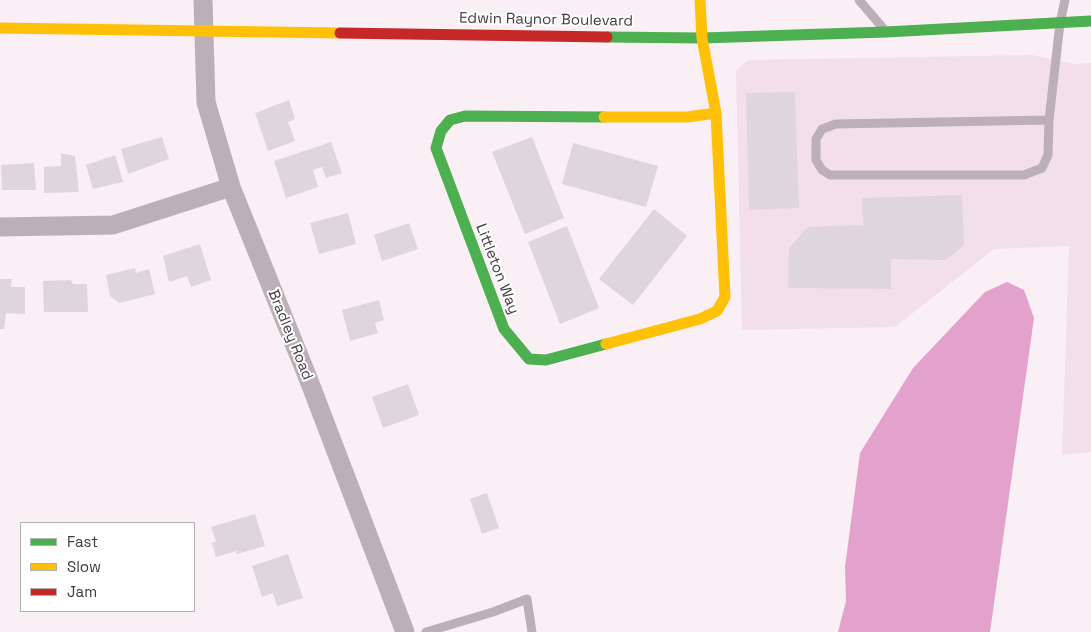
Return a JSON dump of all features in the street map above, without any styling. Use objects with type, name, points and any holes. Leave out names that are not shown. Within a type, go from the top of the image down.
[{"type":"main road","name":"Littleton Way","points":[[700,0],[702,38],[716,113],[725,273],[724,297],[718,311],[700,319],[546,360],[529,359],[504,329],[436,148],[441,131],[450,120],[465,116],[660,118],[716,113]]},
{"type":"main road","name":"Edwin Raynor Boulevard","points":[[0,28],[702,38],[886,32],[1091,21]]},
{"type":"street","name":"Bradley Road","points":[[203,0],[206,102],[231,188],[308,378],[405,632]]},
{"type":"street","points":[[0,227],[113,225],[231,188]]},
{"type":"lane","points":[[860,0],[886,32]]},
{"type":"lane","points":[[1049,120],[836,124],[822,129],[816,139],[816,160],[822,170],[830,175],[1024,175],[1042,168],[1048,155],[1049,120],[1064,0]]},
{"type":"lane","points":[[426,632],[493,612],[527,598],[532,632]]},
{"type":"shaded area","points":[[1032,55],[1075,64],[1091,63],[1091,452],[1062,455],[1069,246],[994,249],[895,327],[742,330],[736,70],[749,60]]},
{"type":"shaded area","points":[[1007,282],[1024,290],[1034,318],[990,632],[838,632],[846,601],[845,567],[860,453],[913,368],[985,292]]},
{"type":"building","points":[[795,92],[799,208],[749,210],[746,93]]},
{"type":"building","points":[[289,100],[295,119],[288,122],[295,141],[268,151],[255,113]]},
{"type":"building","points":[[162,137],[169,159],[128,174],[121,149]]},
{"type":"building","points":[[532,137],[564,218],[525,234],[492,152]]},
{"type":"building","points":[[331,142],[342,173],[326,178],[322,167],[313,170],[318,187],[286,198],[274,161]]},
{"type":"building","points":[[573,143],[658,166],[646,207],[562,184]]},
{"type":"building","points":[[61,153],[75,156],[79,192],[44,193],[44,167],[61,166]]},
{"type":"building","points":[[115,155],[123,182],[93,189],[86,165]]},
{"type":"building","points":[[34,163],[36,190],[2,190],[1,165]]},
{"type":"building","points":[[962,195],[964,245],[946,260],[891,259],[891,289],[788,288],[789,248],[808,227],[863,225],[862,198]]},
{"type":"building","points":[[654,209],[687,236],[633,305],[599,279]]},
{"type":"building","points":[[348,213],[356,244],[319,254],[310,223]]},
{"type":"building","points":[[409,223],[418,249],[382,261],[374,235]]},
{"type":"building","points":[[567,226],[599,308],[560,324],[528,242]]},
{"type":"building","points":[[200,244],[211,280],[191,287],[187,276],[169,282],[163,256]]},
{"type":"building","points":[[135,268],[136,273],[149,269],[155,294],[119,303],[110,296],[106,275]]},
{"type":"building","points":[[0,279],[12,279],[11,287],[25,287],[25,314],[6,313],[4,329],[0,329]]},
{"type":"building","points":[[71,280],[73,284],[87,284],[88,312],[44,312],[43,281]]},
{"type":"building","points":[[379,300],[384,320],[375,323],[378,333],[350,341],[342,310]]},
{"type":"building","points":[[408,384],[419,415],[383,428],[372,397]]},
{"type":"building","points":[[487,493],[499,528],[482,534],[470,499]]},
{"type":"building","points":[[255,514],[265,546],[237,554],[236,551],[216,557],[212,543],[216,541],[211,527]]},
{"type":"building","points":[[288,554],[303,598],[277,606],[273,593],[262,597],[252,566]]},
{"type":"traffic: fast","points":[[607,37],[702,38],[886,32],[1091,21]]},
{"type":"traffic: fast","points":[[604,117],[465,116],[450,120],[441,131],[436,148],[504,329],[529,359],[546,360],[606,344]]},
{"type":"traffic: slow","points":[[606,344],[700,319],[717,311],[725,297],[716,113],[702,38],[700,0]]},
{"type":"traffic: slow","points":[[0,28],[340,33]]},
{"type":"traffic: slow","points":[[604,117],[687,117],[716,113]]},
{"type":"traffic: jam","points":[[340,33],[607,37]]}]
